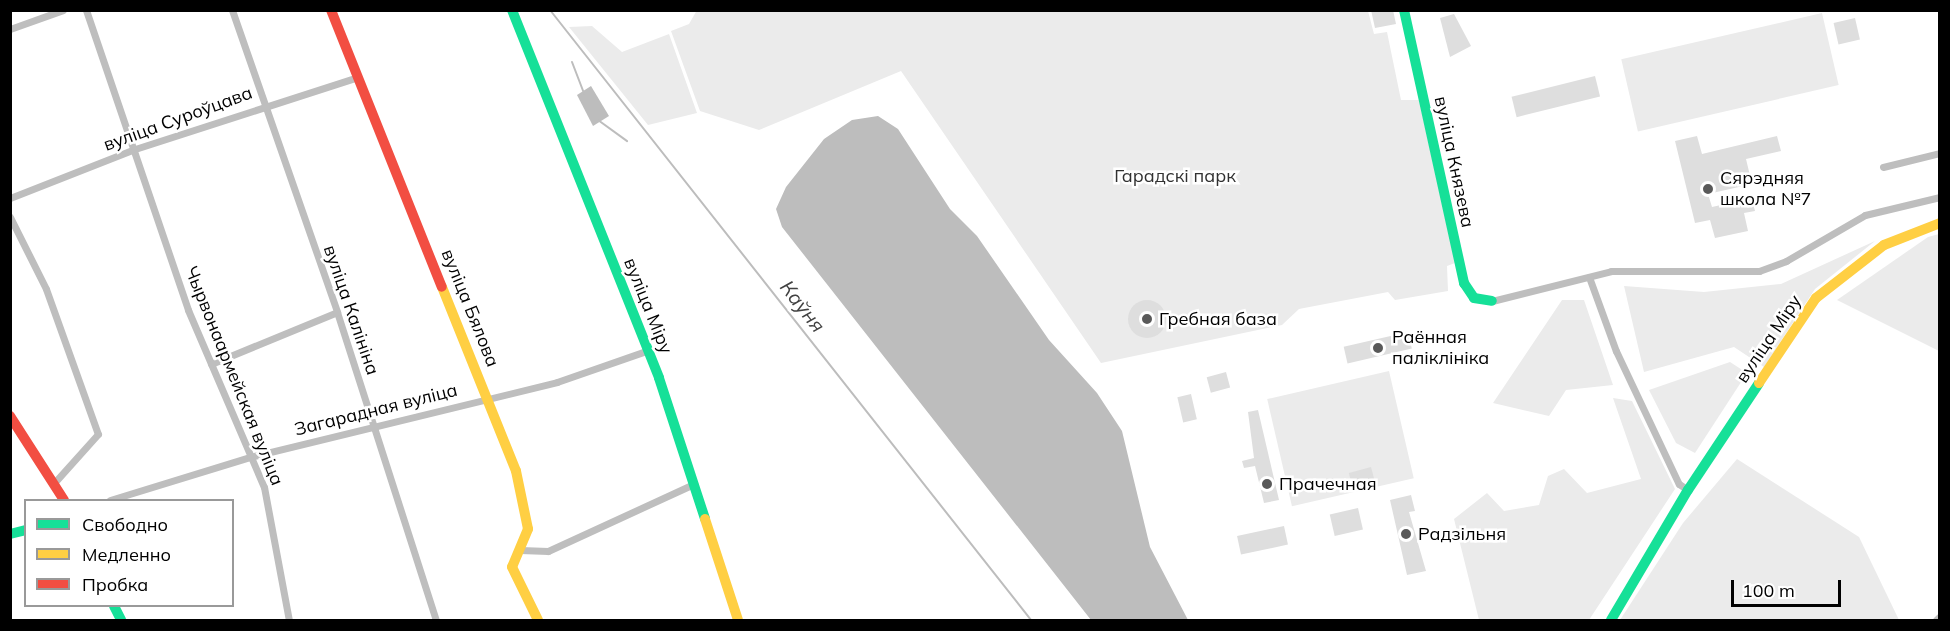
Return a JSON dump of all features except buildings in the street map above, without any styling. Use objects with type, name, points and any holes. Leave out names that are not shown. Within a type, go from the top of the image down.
[{"type":"street","points":[[10,29],[63,10]]},
{"type":"street","name":"Чырвонаармейская вуліца","points":[[87,10],[188,310],[264,487],[278,540],[289,621]]},
{"type":"street","name":"вуліца Калініна","points":[[232,10],[337,312],[436,621]]},
{"type":"street","name":"вуліца Бялова","points":[[331,10],[489,398],[527,515],[520,550],[512,567],[538,621]]},
{"type":"street","name":"вуліца Міру","points":[[512,10],[649,350],[738,621]]},
{"type":"street","name":"вуліца Князева","points":[[1404,10],[1464,284],[1474,298],[1492,301]]},
{"type":"street","name":"вуліца Суроўцава","points":[[10,198],[135,149],[264,105],[358,77]]},
{"type":"street","points":[[1883,167],[1940,153]]},
{"type":"street","points":[[1492,301],[1611,271],[1759,271],[1786,261],[1865,215],[1940,197]]},
{"type":"street","points":[[10,217],[46,289],[98,434],[54,483]]},
{"type":"street","name":"вуліца Міру","points":[[1611,621],[1688,490],[1816,298],[1884,245],[1940,223]]},
{"type":"street","points":[[1589,277],[1616,351],[1679,484],[1688,490]]},
{"type":"street","points":[[211,364],[337,312]]},
{"type":"street","name":"Загарадная вуліца","points":[[116,499],[250,457],[557,382],[649,350]]},
{"type":"street","points":[[10,416],[63,499]]},
{"type":"street","points":[[520,550],[548,551],[694,484]]},
{"type":"street","points":[[114,607],[121,621]]},
{"type":"street","points":[[1936,621],[1939,617]]},
{"type":"green space","name":"Гарадскі парк","points":[[697,10],[1368,11],[1374,34],[1387,32],[1401,100],[1419,100],[1455,263],[1447,266],[1448,291],[1395,300],[1388,292],[1299,309],[1282,325],[1101,363],[901,71],[759,130],[700,111],[671,31],[689,24]]},
{"type":"green space","points":[[1822,13],[1839,85],[1638,131],[1621,59]]},
{"type":"green space","points":[[592,26],[622,52],[669,34],[697,113],[648,125],[569,27]]},
{"type":"green space","points":[[1939,234],[1939,351],[1837,300],[1928,237]]},
{"type":"green space","points":[[1875,241],[1815,289],[1764,367],[1734,347],[1644,372],[1624,286],[1704,292],[1781,284]]},
{"type":"green space","points":[[1562,300],[1584,300],[1613,385],[1566,390],[1549,416],[1493,403]]},
{"type":"green space","points":[[1730,362],[1747,373],[1695,453],[1676,443],[1649,390]]},
{"type":"green space","points":[[1389,371],[1414,478],[1292,506],[1267,399]]},
{"type":"green space","points":[[1613,398],[1632,401],[1675,489],[1589,620],[1479,620],[1454,519],[1487,493],[1504,511],[1539,505],[1548,476],[1564,469],[1587,493],[1641,479]]},
{"type":"green space","points":[[1737,459],[1859,537],[1899,620],[1620,620],[1683,523]]},
{"type":"shaded area","points":[[591,86],[609,116],[593,126],[577,95]]},
{"type":"shaded area","points":[[878,116],[898,129],[950,209],[977,236],[1049,340],[1097,393],[1122,431],[1150,547],[1188,620],[1091,620],[782,227],[776,209],[786,187],[824,139],[852,120]]},
{"type":"waterway","name":"Каўня","points":[[550,10],[1031,620]]},
{"type":"waterway","points":[[572,62],[584,94]]},
{"type":"waterway","points":[[598,120],[627,141]]},
{"type":"traffic: fast","points":[[512,10],[659,378],[705,519]]},
{"type":"traffic: fast","points":[[1404,10],[1464,283],[1474,298],[1492,301]]},
{"type":"traffic: fast","points":[[1611,620],[1688,490],[1759,383]]},
{"type":"traffic: fast","points":[[10,534],[24,530]]},
{"type":"traffic: fast","points":[[114,607],[121,620]]},
{"type":"traffic: slow","points":[[1759,383],[1816,298],[1884,245],[1940,223]]},
{"type":"traffic: slow","points":[[442,287],[516,471],[528,529],[512,567],[538,620]]},
{"type":"traffic: slow","points":[[705,519],[738,620]]},
{"type":"traffic: jam","points":[[331,10],[442,287]]},
{"type":"traffic: jam","points":[[10,416],[63,499]]},
{"type":"place","name":"Сярэдняя школа №7","points":[[1708,189]]},
{"type":"place","name":"Гребная база","points":[[1147,319]]},
{"type":"place","name":"Раённая паліклініка","points":[[1378,348]]},
{"type":"place","name":"Прачечная","points":[[1267,484]]},
{"type":"place","name":"Радзільня","points":[[1406,534]]}]
